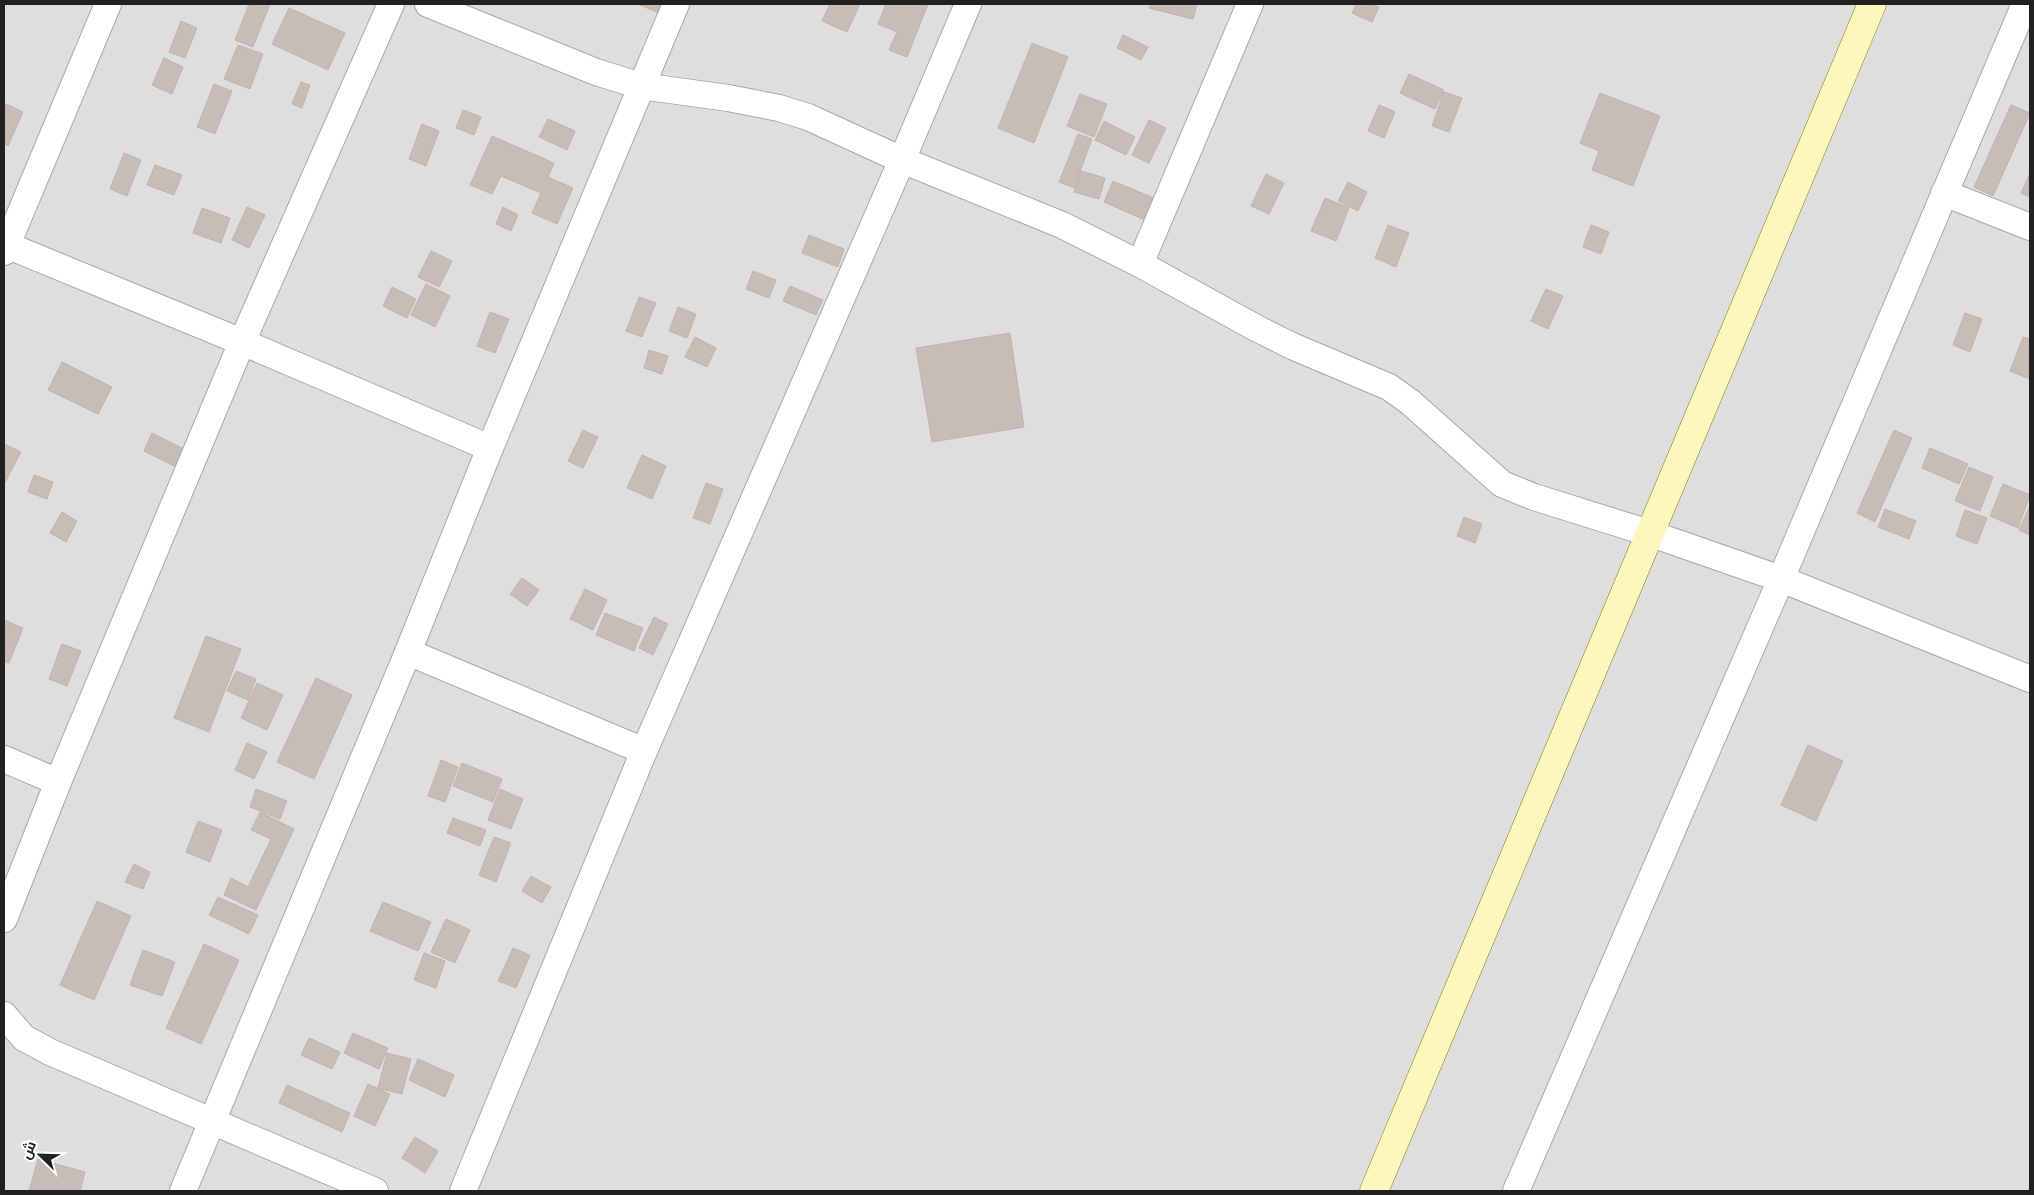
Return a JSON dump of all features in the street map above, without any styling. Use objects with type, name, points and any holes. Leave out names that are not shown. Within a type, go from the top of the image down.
[{"type":"street","points":[[108,4],[5,247],[242,342],[490,448]]},
{"type":"street","points":[[4,919],[58,782],[242,342],[391,4]]},
{"type":"street","points":[[428,4],[596,72],[641,86],[728,98],[779,108],[808,117],[902,160],[1062,224],[1292,346],[1389,387],[1410,402],[1502,484],[1534,497],[1649,533],[1781,579],[2030,679]]},
{"type":"street","points":[[183,1191],[676,4]]},
{"type":"street","points":[[463,1191],[644,751],[902,160],[968,4]]},
{"type":"street","points":[[1140,264],[1250,4]]},
{"type":"street","points":[[1374,1191],[1872,4]]},
{"type":"street","points":[[1516,1191],[1781,579],[2025,4]]},
{"type":"street","points":[[1944,193],[2030,227]]},
{"type":"street","points":[[408,652],[644,751]]},
{"type":"street","points":[[4,759],[58,782]]},
{"type":"street","points":[[4,1016],[24,1038],[50,1052],[375,1191]]},
{"type":"shaded area","points":[[4,4],[2030,4],[2030,1191],[4,1191]]},
{"type":"building","points":[[249,4],[270,4],[253,47],[235,40]]},
{"type":"building","points":[[638,4],[663,4],[659,13]]},
{"type":"building","points":[[830,4],[860,4],[847,32],[822,21]]},
{"type":"building","points":[[886,4],[928,4],[907,57],[889,50],[897,32],[878,24]]},
{"type":"building","points":[[1151,4],[1197,4],[1193,19],[1149,8]]},
{"type":"building","points":[[1356,4],[1371,4],[1379,7],[1372,22],[1352,13]]},
{"type":"building","points":[[289,8],[345,33],[328,70],[272,44]]},
{"type":"building","points":[[181,21],[197,28],[185,58],[169,52]]},
{"type":"building","points":[[1123,35],[1148,47],[1141,60],[1117,48]]},
{"type":"building","points":[[1032,43],[1068,57],[1034,143],[998,128]]},
{"type":"building","points":[[238,45],[263,54],[250,89],[224,79]]},
{"type":"building","points":[[164,58],[183,67],[172,94],[152,85]]},
{"type":"building","points":[[1409,74],[1444,90],[1435,109],[1400,93]]},
{"type":"building","points":[[301,82],[310,85],[302,108],[292,104]]},
{"type":"building","points":[[214,84],[232,91],[215,134],[197,127]]},
{"type":"building","points":[[1444,92],[1462,98],[1449,132],[1432,126]]},
{"type":"building","points":[[1600,93],[1660,116],[1633,186],[1592,170],[1599,151],[1580,143]]},
{"type":"building","points":[[1080,94],[1107,104],[1094,137],[1067,126]]},
{"type":"building","points":[[6,104],[23,112],[8,146],[4,144],[4,109]]},
{"type":"building","points":[[1379,105],[1395,112],[1384,138],[1368,131]]},
{"type":"building","points":[[2011,105],[2030,113],[1993,196],[1974,187]]},
{"type":"building","points":[[463,110],[481,117],[474,135],[456,128]]},
{"type":"building","points":[[548,119],[575,131],[567,150],[539,137]]},
{"type":"building","points":[[1149,120],[1166,128],[1149,163],[1132,155]]},
{"type":"building","points":[[1104,121],[1135,137],[1126,155],[1095,140]]},
{"type":"building","points":[[422,124],[439,131],[426,166],[409,159]]},
{"type":"building","points":[[1078,134],[1092,139],[1074,188],[1059,182]]},
{"type":"building","points":[[492,136],[554,163],[548,177],[573,188],[557,224],[532,213],[541,193],[501,176],[492,194],[470,185]]},
{"type":"building","points":[[124,153],[141,160],[127,196],[110,189]]},
{"type":"building","points":[[155,165],[182,175],[174,195],[147,185]]},
{"type":"building","points":[[1081,171],[1105,178],[1099,199],[1074,192]]},
{"type":"building","points":[[2030,173],[2030,197],[2021,193]]},
{"type":"building","points":[[1266,174],[1284,183],[1269,214],[1251,206]]},
{"type":"building","points":[[1113,181],[1156,199],[1147,221],[1104,202]]},
{"type":"building","points":[[1348,182],[1367,192],[1358,211],[1338,201]]},
{"type":"building","points":[[1325,198],[1349,208],[1336,241],[1311,231]]},
{"type":"building","points":[[247,207],[265,215],[249,248],[232,240]]},
{"type":"building","points":[[503,207],[518,215],[511,231],[496,224]]},
{"type":"building","points":[[202,208],[230,218],[221,243],[193,233]]},
{"type":"building","points":[[1388,225],[1409,233],[1396,267],[1375,258]]},
{"type":"building","points":[[1591,225],[1609,232],[1601,254],[1583,247]]},
{"type":"building","points":[[809,235],[844,249],[838,267],[802,253]]},
{"type":"building","points":[[431,251],[452,261],[439,287],[418,277]]},
{"type":"building","points":[[753,271],[776,280],[769,298],[746,289]]},
{"type":"building","points":[[426,284],[450,296],[435,327],[411,315]]},
{"type":"building","points":[[790,286],[823,300],[816,315],[783,301]]},
{"type":"building","points":[[392,287],[416,299],[407,318],[383,306]]},
{"type":"building","points":[[1546,289],[1563,296],[1548,329],[1531,321]]},
{"type":"building","points":[[639,297],[656,303],[642,337],[626,331]]},
{"type":"building","points":[[678,307],[696,314],[687,338],[669,331]]},
{"type":"building","points":[[490,312],[509,319],[495,353],[477,346]]},
{"type":"building","points":[[1965,313],[1982,319],[1970,352],[1953,345]]},
{"type":"building","points":[[1010,333],[1024,427],[932,442],[916,348]]},
{"type":"building","points":[[695,337],[716,348],[707,367],[685,357]]},
{"type":"building","points":[[2023,337],[2030,339],[2030,379],[2010,371]]},
{"type":"building","points":[[649,350],[668,356],[662,374],[644,368]]},
{"type":"building","points":[[62,362],[112,387],[98,414],[48,390]]},
{"type":"building","points":[[583,430],[598,437],[583,468],[568,461]]},
{"type":"building","points":[[1894,430],[1912,438],[1875,522],[1857,513]]},
{"type":"building","points":[[152,433],[186,450],[178,468],[144,451]]},
{"type":"building","points":[[4,444],[21,452],[4,484]]},
{"type":"building","points":[[1930,448],[1968,464],[1959,484],[1922,468]]},
{"type":"building","points":[[642,455],[666,466],[652,499],[627,488]]},
{"type":"building","points":[[1969,467],[1993,477],[1980,511],[1955,501]]},
{"type":"building","points":[[34,475],[53,482],[47,499],[28,492]]},
{"type":"building","points":[[706,483],[723,489],[710,524],[693,518]]},
{"type":"building","points":[[2003,484],[2030,495],[2018,528],[1990,516]]},
{"type":"building","points":[[2030,506],[2030,535],[2019,530]]},
{"type":"building","points":[[1885,509],[1916,521],[1909,539],[1878,527]]},
{"type":"building","points":[[1965,510],[1987,518],[1977,544],[1956,536]]},
{"type":"building","points":[[62,512],[77,521],[66,542],[50,533]]},
{"type":"building","points":[[1464,517],[1482,524],[1475,543],[1457,536]]},
{"type":"building","points":[[522,578],[539,590],[527,606],[510,594]]},
{"type":"building","points":[[585,589],[607,600],[593,630],[570,619]]},
{"type":"building","points":[[605,613],[643,628],[634,651],[596,635]]},
{"type":"building","points":[[654,617],[668,624],[653,655],[639,648]]},
{"type":"building","points":[[4,620],[23,628],[9,663],[4,661]]},
{"type":"building","points":[[206,636],[241,649],[209,732],[174,718]]},
{"type":"building","points":[[62,644],[81,651],[67,686],[49,679]]},
{"type":"building","points":[[236,671],[256,679],[248,700],[227,691]]},
{"type":"building","points":[[316,678],[352,695],[314,779],[277,762]]},
{"type":"building","points":[[257,683],[283,695],[267,730],[241,718]]},
{"type":"building","points":[[247,743],[267,752],[254,779],[235,770]]},
{"type":"building","points":[[1808,745],[1843,761],[1816,821],[1781,805]]},
{"type":"building","points":[[441,760],[458,767],[445,802],[428,796]]},
{"type":"building","points":[[462,763],[502,779],[493,802],[453,786]]},
{"type":"building","points":[[256,789],[287,801],[280,819],[250,807]]},
{"type":"building","points":[[500,789],[523,799],[511,829],[488,820]]},
{"type":"building","points":[[260,812],[294,829],[256,910],[224,895],[231,878],[248,887],[271,839],[251,830]]},
{"type":"building","points":[[453,818],[486,830],[480,846],[447,833]]},
{"type":"building","points":[[198,821],[222,830],[210,862],[186,852]]},
{"type":"building","points":[[494,837],[511,843],[496,882],[479,875]]},
{"type":"building","points":[[134,864],[150,872],[143,889],[125,882]]},
{"type":"building","points":[[531,876],[551,887],[542,903],[522,891]]},
{"type":"building","points":[[218,897],[258,915],[249,934],[209,915]]},
{"type":"building","points":[[97,901],[131,916],[94,1000],[60,985]]},
{"type":"building","points":[[383,902],[431,922],[418,951],[370,931]]},
{"type":"building","points":[[446,919],[470,930],[455,963],[431,952]]},
{"type":"building","points":[[204,944],[239,960],[201,1044],[166,1028]]},
{"type":"building","points":[[513,948],[530,955],[516,988],[498,981]]},
{"type":"building","points":[[143,950],[175,962],[162,996],[130,985]]},
{"type":"building","points":[[424,953],[445,961],[436,988],[414,980]]},
{"type":"building","points":[[353,1033],[388,1048],[379,1069],[344,1053]]},
{"type":"building","points":[[309,1038],[340,1052],[332,1069],[301,1055]]},
{"type":"building","points":[[387,1053],[411,1059],[402,1094],[378,1088]]},
{"type":"building","points":[[418,1059],[454,1075],[445,1097],[409,1080]]},
{"type":"building","points":[[368,1084],[390,1094],[375,1126],[354,1116]]},
{"type":"building","points":[[287,1085],[350,1113],[342,1132],[279,1103]]},
{"type":"building","points":[[415,1137],[438,1151],[425,1173],[402,1158]]},
{"type":"building","points":[[38,1159],[85,1172],[80,1191],[29,1191]]}]
